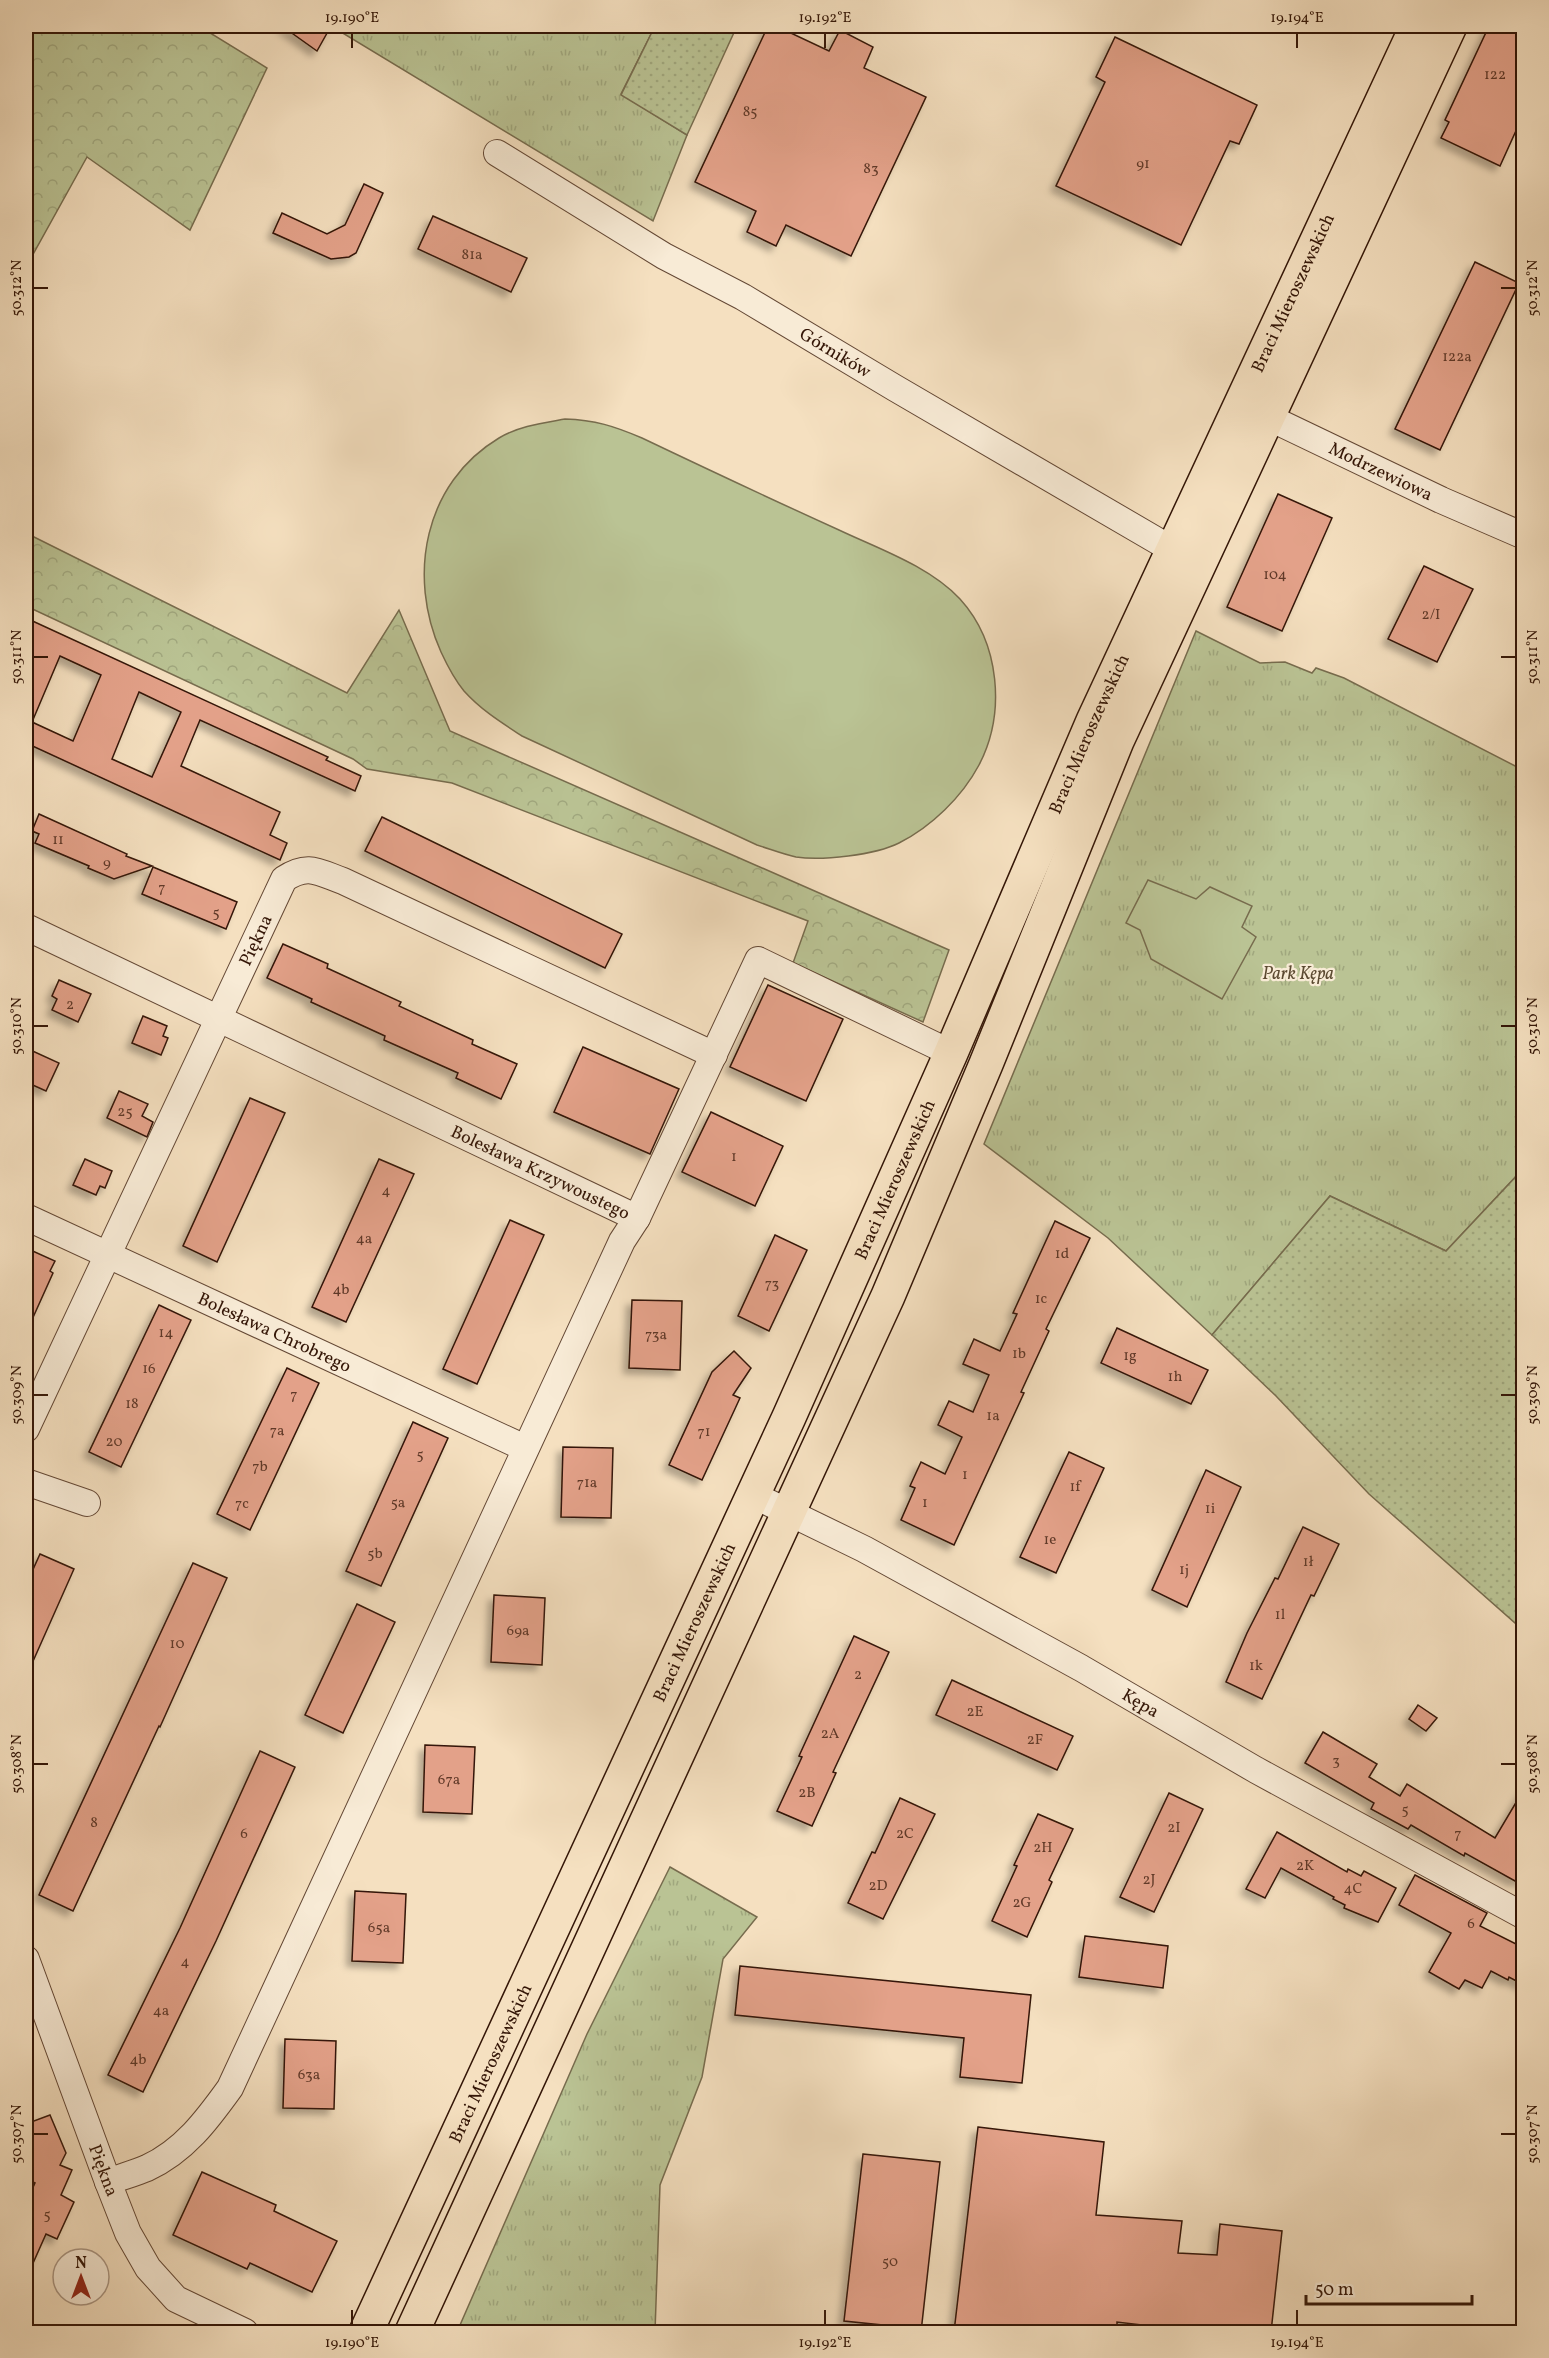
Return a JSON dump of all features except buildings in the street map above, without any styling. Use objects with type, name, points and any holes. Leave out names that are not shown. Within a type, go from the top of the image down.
[{"type":"main road","name":"Braci Mieroszewskich","points":[[412,2332],[888,1296],[972,1097],[1116,741],[1417,26]]},
{"type":"main road","name":"Braci Mieroszewskich","points":[[366,2332],[753,1495],[951,1053],[1093,721],[1173,550],[1254,410],[1450,26]]},
{"type":"street","name":"Górników","points":[[497,153],[663,255],[743,297],[1173,550]]},
{"type":"street","name":"Modrzewiowa","points":[[1254,410],[1447,503],[1524,536]]},
{"type":"street","name":"Piękna","points":[[26,1429],[284,879],[295,872],[308,868],[343,881],[714,1055]]},
{"type":"street","name":"Bolesława Krzywoustego","points":[[26,927],[637,1218],[758,960],[951,1053]]},
{"type":"street","name":"Bolesława Chrobrego","points":[[26,1217],[525,1448]]},
{"type":"street","points":[[108,2182],[148,2167],[176,2151],[205,2123],[230,2088],[525,1448],[622,1241],[637,1218]]},
{"type":"street","points":[[26,1482],[87,1503]]},
{"type":"street","name":"Kępa","points":[[753,1495],[864,1549],[1081,1668],[1256,1770],[1524,1916]]},
{"type":"street","name":"Piękna","points":[[28,1972],[108,2182],[129,2233],[148,2268],[176,2299],[245,2332]]},
{"type":"green space","points":[[27,26],[199,26],[267,68],[190,230],[87,157],[26,267]]},
{"type":"green space","points":[[331,26],[655,26],[621,94],[687,135],[653,221]]},
{"type":"green space","points":[[655,26],[737,26],[687,135],[621,95]]},
{"type":"green space","points":[[565,419],[604,424],[642,438],[903,559],[934,577],[960,599],[984,636],[995,679],[995,701],[988,745],[979,765],[955,800],[945,810],[923,829],[889,847],[848,856],[796,857],[757,845],[522,736],[492,716],[471,698],[461,687],[441,652],[431,623],[425,593],[425,563],[429,533],[439,505],[454,480],[474,457],[499,438],[515,431]]},
{"type":"green space","points":[[26,533],[347,693],[399,610],[450,731],[949,950],[923,1022],[793,963],[808,921],[452,783],[367,769],[353,759],[26,606]]},
{"type":"green space","name":"Park Kępa","points":[[1196,631],[1260,663],[1285,662],[1312,673],[1316,668],[1344,678],[1523,770],[1523,1169],[1446,1251],[1330,1196],[1212,1335],[1108,1238],[984,1144]]},
{"type":"green space","points":[[1148,880],[1196,899],[1210,887],[1252,906],[1242,927],[1256,937],[1222,999],[1151,959],[1140,930],[1126,923]]},
{"type":"green space","points":[[1523,1169],[1523,1630],[1369,1494],[1276,1396],[1212,1335],[1330,1196],[1446,1251]]},
{"type":"green space","points":[[670,1867],[757,1917],[723,1959],[702,2077],[660,2185],[655,2332],[457,2332],[587,2034]]},
{"type":"waterway","points":[[26,34],[32,26]]}]
